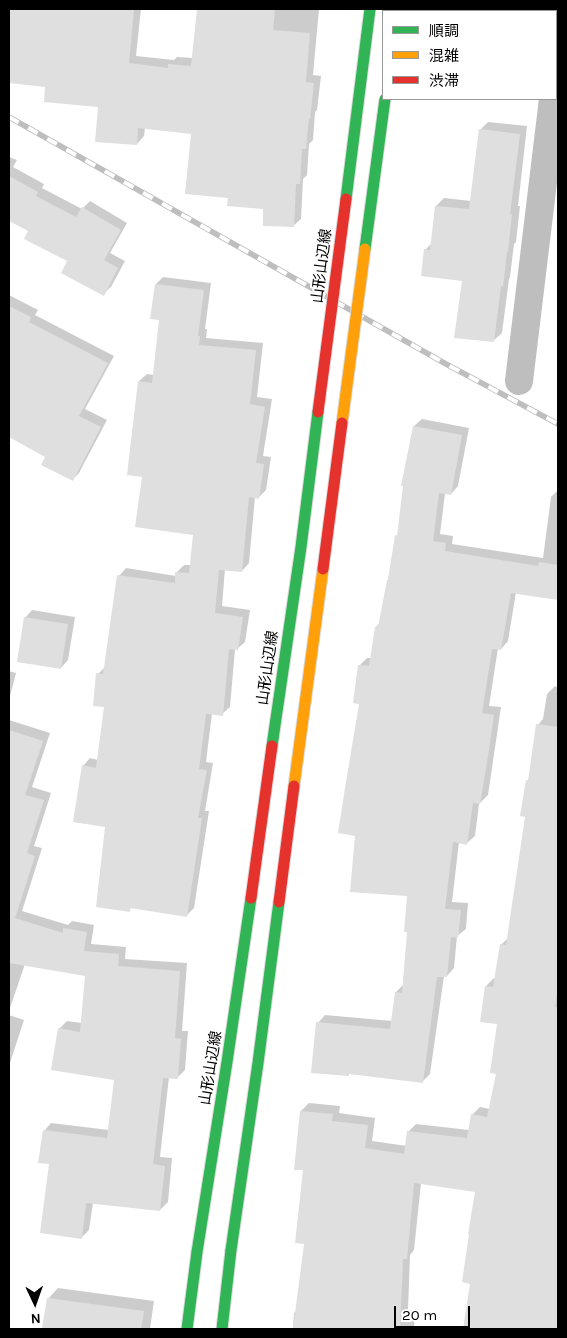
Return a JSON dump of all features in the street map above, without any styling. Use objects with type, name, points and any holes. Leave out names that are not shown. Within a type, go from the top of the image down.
[{"type":"main road","name":"山形山辺線","points":[[187,1329],[302,537],[370,9]]},
{"type":"main road","points":[[222,1329],[385,100]]},
{"type":"street","points":[[519,381],[553,100]]},
{"type":"building","points":[[9,9],[134,9],[129,63],[168,68],[168,64],[191,66],[197,9],[275,9],[273,30],[310,33],[306,82],[314,83],[306,149],[302,149],[300,184],[296,184],[294,227],[263,226],[263,209],[227,206],[228,198],[185,194],[191,134],[138,128],[137,145],[95,142],[98,107],[44,102],[45,87],[9,83]]},
{"type":"building","points":[[479,129],[520,134],[510,214],[512,214],[508,252],[503,287],[501,286],[494,342],[454,338],[462,281],[421,276],[424,249],[430,250],[435,206],[469,209]]},
{"type":"building","points":[[9,176],[38,192],[36,196],[76,217],[82,207],[121,230],[104,260],[118,268],[104,296],[61,273],[67,261],[24,239],[28,231],[9,221]]},
{"type":"building","points":[[155,284],[204,290],[198,336],[200,336],[199,345],[256,350],[250,404],[265,407],[256,463],[264,464],[259,499],[249,497],[242,572],[219,570],[215,613],[243,617],[238,650],[229,649],[223,716],[206,714],[199,769],[207,770],[198,818],[202,818],[187,917],[130,908],[130,912],[96,907],[105,827],[73,822],[82,765],[96,768],[104,707],[93,706],[96,673],[103,674],[117,575],[175,583],[175,572],[189,573],[193,535],[135,527],[142,477],[127,475],[138,381],[152,383],[159,320],[150,319]]},
{"type":"building","points":[[9,306],[31,317],[29,322],[108,363],[79,416],[101,427],[73,481],[41,465],[45,457],[9,437]]},
{"type":"building","points":[[413,426],[462,435],[451,495],[439,493],[433,541],[446,543],[445,551],[538,566],[539,562],[558,565],[558,600],[511,593],[501,650],[492,649],[482,713],[494,715],[488,756],[480,804],[473,803],[467,845],[453,842],[445,909],[461,910],[458,938],[451,937],[447,977],[437,977],[423,1083],[349,1074],[349,1076],[311,1073],[316,1022],[390,1029],[395,992],[402,993],[407,932],[404,932],[407,896],[350,892],[355,836],[338,833],[359,704],[353,703],[358,665],[369,666],[375,627],[378,627],[395,535],[397,536],[403,486],[401,486]]},
{"type":"building","points":[[24,617],[68,624],[61,669],[17,662]]},
{"type":"building","points":[[536,724],[558,727],[558,987],[555,1007],[558,1008],[558,1329],[463,1329],[470,1284],[462,1282],[475,1192],[414,1183],[407,1259],[403,1259],[400,1329],[293,1329],[304,1244],[295,1243],[303,1170],[294,1170],[300,1111],[333,1114],[332,1121],[368,1125],[365,1148],[404,1154],[407,1131],[467,1138],[471,1114],[487,1117],[496,1074],[490,1073],[497,1024],[480,1022],[485,986],[493,987],[500,944],[506,945],[525,817],[520,816],[526,780],[528,781]]},
{"type":"building","points":[[9,730],[43,741],[25,795],[44,800],[27,853],[35,856],[15,918],[63,933],[63,928],[87,932],[84,951],[119,954],[118,966],[180,971],[175,1038],[181,1039],[178,1079],[163,1078],[153,1164],[165,1166],[160,1211],[86,1203],[82,1239],[40,1233],[49,1164],[38,1163],[43,1130],[107,1138],[114,1080],[51,1070],[58,1028],[80,1032],[85,976],[9,963]]},
{"type":"building","points":[[47,1298],[144,1311],[141,1329],[42,1329]]},
{"type":"railway","points":[[9,117],[446,364],[558,424]]},
{"type":"traffic: fast","points":[[346,199],[370,9]]},
{"type":"traffic: fast","points":[[365,249],[385,100]]},
{"type":"traffic: fast","points":[[272,746],[301,547],[318,412]]},
{"type":"traffic: fast","points":[[197,1252],[251,898]]},
{"type":"traffic: fast","points":[[231,1250],[279,902]]},
{"type":"traffic: fast","points":[[222,1329],[231,1250]]},
{"type":"traffic: fast","points":[[187,1329],[197,1252]]},
{"type":"traffic: slow","points":[[342,423],[365,249]]},
{"type":"traffic: slow","points":[[294,786],[323,569]]},
{"type":"traffic: jam","points":[[318,412],[346,199]]},
{"type":"traffic: jam","points":[[323,569],[342,423]]},
{"type":"traffic: jam","points":[[251,898],[272,746]]},
{"type":"traffic: jam","points":[[279,902],[294,786]]}]
